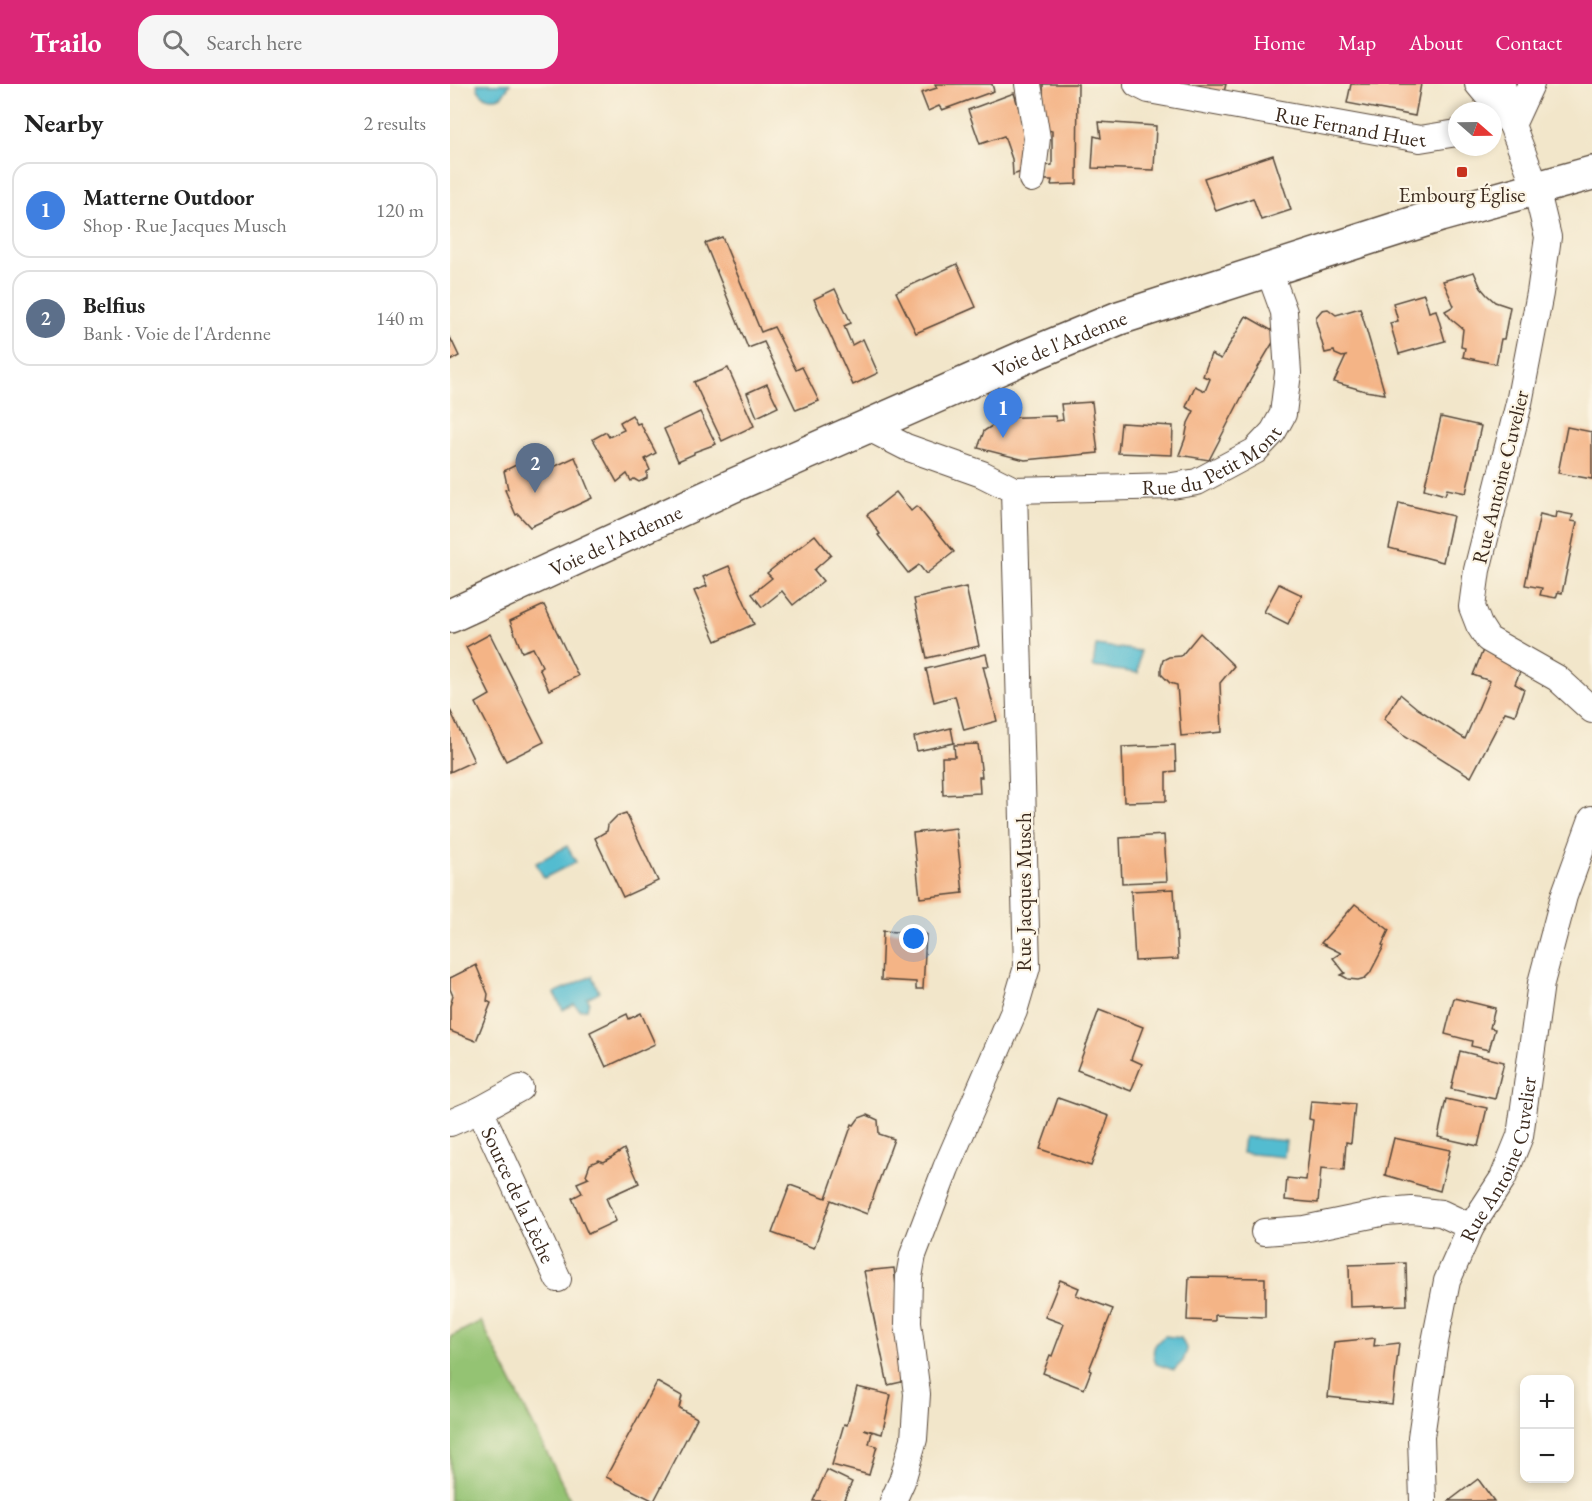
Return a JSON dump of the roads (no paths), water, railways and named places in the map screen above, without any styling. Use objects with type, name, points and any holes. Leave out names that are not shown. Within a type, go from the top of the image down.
[{"type":"main road","name":"Voie de l'Ardenne","points":[[450,616],[732,486],[1119,318],[1268,268],[1440,215],[1592,173]]},
{"type":"street","points":[[1028,84],[1037,138],[1032,179]]},
{"type":"street","name":"Rue Fernand Huet","points":[[1137,84],[1149,90],[1420,139],[1448,135]]},
{"type":"street","points":[[1478,84],[1488,102]]},
{"type":"street","points":[[1502,84],[1502,102]]},
{"type":"street","points":[[1502,127],[1531,84]]},
{"type":"street","name":"Rue Antoine Cuvelier","points":[[1502,127],[1536,188],[1548,237],[1519,403],[1477,570],[1472,607],[1488,639],[1557,678],[1592,710]]},
{"type":"street","name":"Rue du Petit Mont","points":[[1014,490],[1172,486],[1197,482],[1255,451],[1273,432],[1283,414],[1288,373],[1284,312],[1268,268]]},
{"type":"street","points":[[867,427],[906,447],[982,474],[1014,490]]},
{"type":"street","name":"Rue Jacques Musch","points":[[893,1501],[902,1481],[914,1439],[917,1394],[908,1323],[909,1277],[913,1255],[946,1168],[1014,1011],[1027,967],[1014,490]]},
{"type":"street","name":"Rue Antoine Cuvelier","points":[[1423,1501],[1421,1437],[1434,1347],[1447,1281],[1471,1227],[1503,1178],[1520,1136],[1540,983],[1564,896],[1592,819]]},
{"type":"street","name":"Source de la Lèche","points":[[450,1124],[520,1088]]},
{"type":"street","name":"Source de la Lèche","points":[[480,1110],[558,1279]]},
{"type":"street","points":[[1264,1232],[1304,1229],[1386,1212],[1412,1210],[1441,1213],[1471,1227]]},
{"type":"water","points":[[477,84],[510,84],[502,96],[494,98],[482,95]]},
{"type":"water","points":[[1096,645],[1140,651],[1138,673],[1093,667]]},
{"type":"water","points":[[567,846],[576,862],[544,878],[536,863]]},
{"type":"water","points":[[592,976],[599,992],[587,998],[589,1001],[587,1009],[580,1010],[574,1004],[563,1010],[554,993]]},
{"type":"water","points":[[1244,1137],[1286,1141],[1284,1157],[1242,1153]]},
{"type":"water","points":[[1165,1336],[1181,1338],[1187,1350],[1183,1361],[1174,1370],[1156,1364],[1154,1359],[1154,1348]]},
{"type":"place","name":"Embourg Église","points":[[1462,172]]},
{"type":"place","name":"Matterne Outdoor","points":[[1003,438]]},
{"type":"place","name":"Belfius","points":[[535,493]]}]
